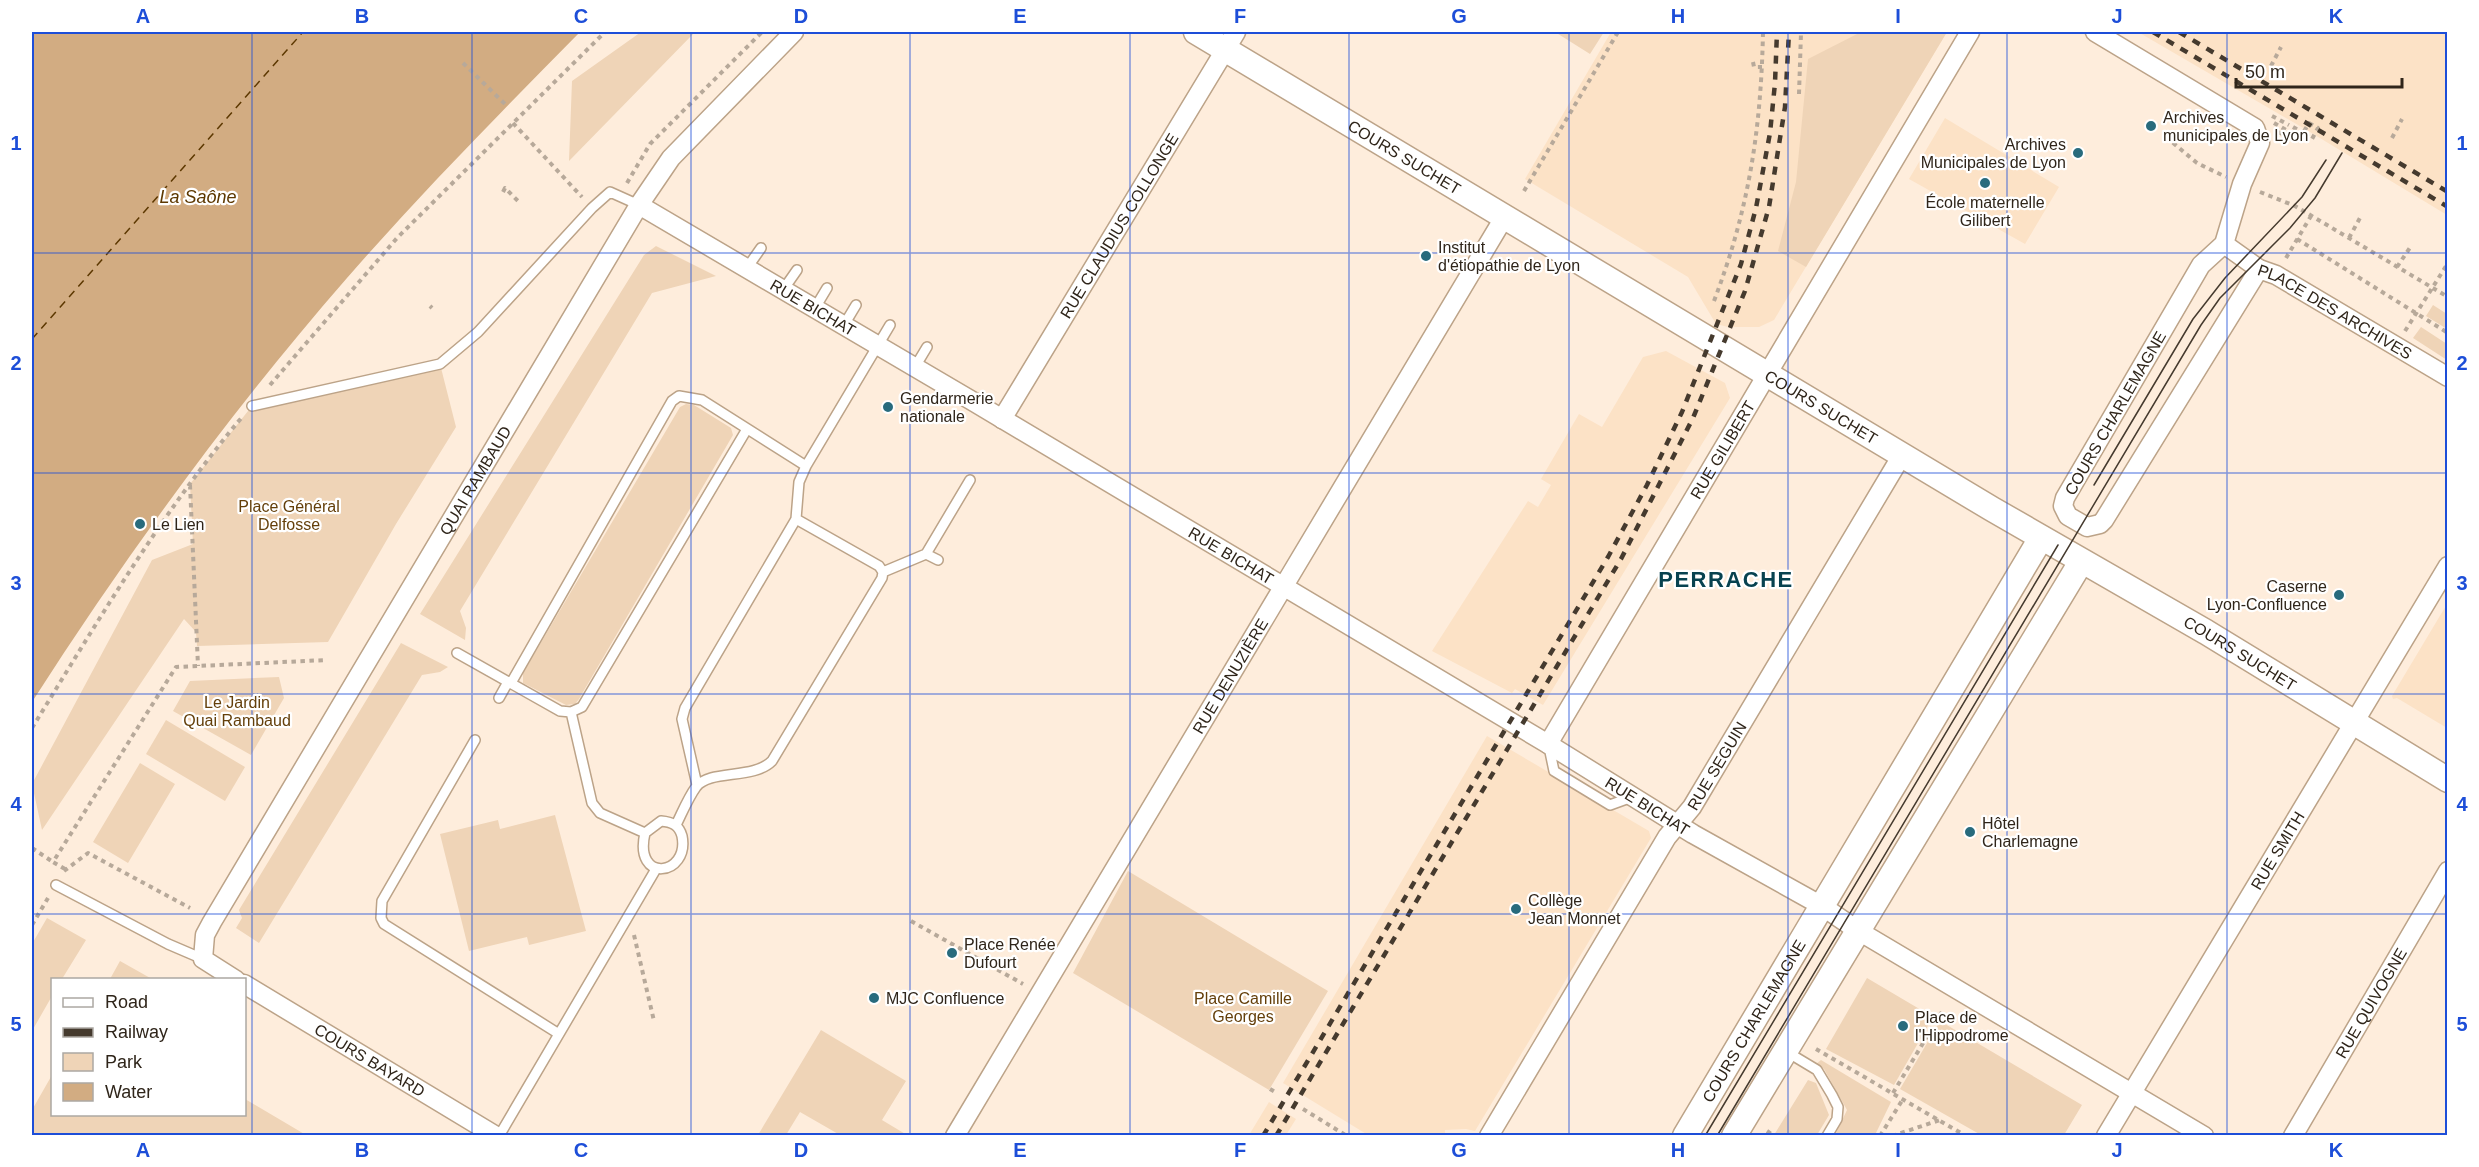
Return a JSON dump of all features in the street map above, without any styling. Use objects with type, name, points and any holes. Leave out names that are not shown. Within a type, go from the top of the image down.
[{"type":"street","name":"QUAI RAMBAUD","points":[[202,959],[205,935],[212,922],[402,607],[639,205],[671,158],[794,32]]},
{"type":"street","name":"COURS SUCHET","points":[[1196,32],[1230,40],[1504,216],[2081,562],[2206,632],[2448,780]]},
{"type":"street","name":"RUE GILIBERT","points":[[1548,744],[1970,32]]},
{"type":"street","points":[[2095,32],[2255,128],[2260,142],[2242,184],[2224,244]]},
{"type":"street","name":"RUE CLAUDIUS COLLONGE","points":[[1002,419],[1230,40]]},
{"type":"street","name":"RUE BICHAT","points":[[639,205],[877,344],[1548,744],[1677,825],[1822,906]]},
{"type":"street","name":"RUE DENUZIÈRE","points":[[955,1136],[1504,216]]},
{"type":"street","name":"COURS CHARLEMAGNE","points":[[2224,244],[2201,265],[2065,498],[2063,506],[2068,516],[2087,527],[2100,524],[2104,520],[2259,269]]},
{"type":"street","name":"PLACE DES ARCHIVES","points":[[2224,244],[2259,269],[2276,275],[2448,377]]},
{"type":"street","name":"RUE SEGUIN","points":[[1489,1136],[1667,837],[1692,807],[1902,455]]},
{"type":"street","name":"COURS CHARLEMAGNE","points":[[1685,1136],[2041,538]]},
{"type":"street","points":[[1734,1136],[2081,562]]},
{"type":"street","name":"RUE SMITH","points":[[2106,1136],[2448,566]]},
{"type":"street","name":"RUE QUIVOGNE","points":[[2294,1136],[2448,871]]},
{"type":"street","points":[[1822,906],[1857,930],[2204,1136]]},
{"type":"street","points":[[202,959],[233,978]]},
{"type":"street","name":"COURS BAYARD","points":[[246,985],[492,1134]]},
{"type":"lane","points":[[252,406],[440,364],[478,332],[592,208],[610,192],[639,205]]},
{"type":"lane","points":[[747,268],[761,248]]},
{"type":"lane","points":[[783,290],[797,270]]},
{"type":"lane","points":[[815,308],[827,288]]},
{"type":"lane","points":[[844,325],[856,305]]},
{"type":"lane","points":[[698,785],[682,719],[685,708],[796,519],[800,482],[806,466],[890,325]]},
{"type":"lane","points":[[915,367],[927,347]]},
{"type":"lane","points":[[499,698],[510,683],[672,401],[679,396],[702,400],[806,466]]},
{"type":"lane","points":[[457,653],[560,711],[571,711],[582,707],[747,429]]},
{"type":"lane","points":[[883,572],[926,554],[970,480]]},
{"type":"lane","points":[[676,825],[698,785],[711,779],[759,770],[772,761],[882,578],[883,572],[879,566],[796,519]]},
{"type":"lane","points":[[926,554],[938,560]]},
{"type":"lane","points":[[571,711],[592,803],[600,813],[645,833]]},
{"type":"lane","points":[[475,740],[382,901],[381,918],[384,924],[559,1034]]},
{"type":"lane","points":[[661,821],[676,825],[681,831],[683,842],[680,857],[668,868],[656,869],[645,860],[643,854],[645,833],[661,821]]},
{"type":"lane","points":[[492,1134],[559,1034],[656,869]]},
{"type":"lane","points":[[56,885],[168,944],[202,959]]},
{"type":"lane","points":[[1785,1051],[1817,1071],[1838,1107],[1837,1119],[1827,1136]]},
{"type":"path","points":[[592,208],[513,123],[605,32]]},
{"type":"path","points":[[1524,191],[1618,32]]},
{"type":"path","points":[[1714,301],[1730,259],[1749,184],[1761,107],[1763,32]]},
{"type":"path","points":[[1799,94],[1801,32],[1825,32]]},
{"type":"path","points":[[2271,66],[2281,47]]},
{"type":"path","points":[[1753,62],[1754,67],[1762,67]]},
{"type":"path","points":[[463,63],[507,106]]},
{"type":"path","points":[[2268,113],[2303,133]]},
{"type":"path","points":[[2392,138],[2402,119]]},
{"type":"path","points":[[2277,133],[2278,131],[2287,136]]},
{"type":"path","points":[[2166,137],[2197,163],[2295,206],[2448,297]]},
{"type":"path","points":[[502,192],[505,188],[520,203]]},
{"type":"path","points":[[2349,238],[2361,216]]},
{"type":"path","points":[[2297,239],[2448,333]]},
{"type":"path","points":[[2397,267],[2411,246]]},
{"type":"path","points":[[2400,338],[2448,263]]},
{"type":"path","points":[[190,484],[198,666]]},
{"type":"path","points":[[53,862],[176,667],[327,660]]},
{"type":"path","points":[[32,848],[65,869]]},
{"type":"path","points":[[32,925],[65,869],[88,853],[190,908]]},
{"type":"path","points":[[629,913],[654,1021]]},
{"type":"path","points":[[911,921],[1039,993]]},
{"type":"path","points":[[1893,1093],[1943,1010]]},
{"type":"path","points":[[1816,1049],[1964,1135]]},
{"type":"path","points":[[1270,1089],[1275,1092]]},
{"type":"path","points":[[1880,1136],[1903,1099]]},
{"type":"path","points":[[1303,1109],[1347,1136]]},
{"type":"path","points":[[1892,1136],[1940,1120]]},
{"type":"path","points":[[1767,1131],[1774,1136]]},
{"type":"shaded area","points":[[1611,32],[1947,32],[1774,320],[1759,327],[1728,327],[1716,324],[1688,277],[1525,179]]},
{"type":"shaded area","points":[[2138,32],[2447,32],[2447,215],[2305,129]]},
{"type":"shaded area","name":"École maternelle Gilibert","points":[[1945,118],[2059,187],[2025,244],[1909,179]]},
{"type":"shaded area","points":[[1666,351],[1725,383],[1730,398],[1543,705],[1515,689],[1512,693],[1432,651],[1528,501],[1538,507],[1551,485],[1541,479],[1579,414],[1602,427],[1643,357]]},
{"type":"shaded area","points":[[2447,604],[2447,728],[2397,698],[2393,699],[2392,696]]},
{"type":"shaded area","name":"Collège Jean Monnet","points":[[1487,736],[1649,831],[1651,838],[1475,1131],[1445,1130],[1445,1136],[1368,1135],[1283,1083]]},
{"type":"shaded area","points":[[1269,1102],[1296,1119],[1286,1135],[1249,1135]]},
{"type":"green space","points":[[641,32],[695,32],[569,161],[572,81]]},
{"type":"green space","points":[[1555,32],[1604,32],[1590,54]]},
{"type":"green space","points":[[1861,32],[1947,32],[1806,267],[1778,251],[1796,182],[1808,59]]},
{"type":"green space","points":[[656,246],[716,276],[652,293],[460,611],[466,628],[465,640],[420,614],[644,255]]},
{"type":"green space","points":[[2433,305],[2447,314],[2447,329],[2426,316]]},
{"type":"green space","points":[[2421,327],[2447,344],[2447,360],[2413,338]]},
{"type":"green space","name":"Place Général Delfosse","points":[[440,364],[456,427],[396,524],[328,642],[197,646],[196,632],[184,619],[42,830],[32,784],[152,560],[193,544],[190,484],[252,406]]},
{"type":"green space","points":[[686,404],[694,405],[731,428],[733,435],[579,699],[575,704],[566,705],[523,683],[523,673],[680,407]]},
{"type":"green space","points":[[401,643],[448,667],[440,672],[422,675],[259,943],[236,928],[242,918],[239,910]]},
{"type":"green space","name":"Le Jardin Quai Rambaud","points":[[279,677],[284,698],[251,755],[173,711],[190,681]]},
{"type":"green space","points":[[166,720],[245,767],[225,801],[146,754]]},
{"type":"green space","points":[[140,763],[175,784],[128,863],[93,842]]},
{"type":"green space","points":[[555,815],[586,931],[529,945],[527,937],[469,951],[440,834],[498,820],[500,829]]},
{"type":"green space","name":"Place Camille Georges","points":[[1128,871],[1328,991],[1269,1090],[1073,973]]},
{"type":"green space","points":[[47,918],[86,940],[63,978],[51,978],[51,998],[32,1031],[32,944]]},
{"type":"green space","points":[[120,961],[150,978],[111,978]]},
{"type":"green space","points":[[1867,978],[1933,1017],[1894,1085],[1826,1049]]},
{"type":"green space","points":[[1940,1021],[2082,1105],[2064,1135],[1981,1135],[1900,1089]]},
{"type":"green space","points":[[821,1030],[906,1081],[882,1120],[907,1135],[840,1135],[800,1112],[786,1135],[758,1135]]},
{"type":"green space","points":[[1821,1060],[1891,1102],[1875,1135],[1836,1133],[1847,1110],[1824,1069],[1816,1064]]},
{"type":"green space","points":[[51,1077],[51,1116],[246,1116],[246,1100],[306,1135],[32,1135],[32,1110]]},
{"type":"green space","points":[[1808,1080],[1816,1083],[1829,1115],[1817,1135],[1774,1135]]},
{"type":"water","name":"La Saône","points":[[32,32],[580,32],[432,184],[304,328],[182,484],[105,592],[32,702]]},
{"type":"ferry route","points":[[32,339],[303,32]]},
{"type":"tram line","points":[[1717,1136],[2201,325],[2220,298],[2290,228],[2315,198],[2342,153]]},
{"type":"tram line","points":[[2094,485],[2193,319],[2225,278],[2302,197],[2326,160]]},
{"type":"tram line","points":[[1705,1136],[2058,545]]},
{"type":"railway","points":[[1263,1136],[1608,557],[1647,485],[1682,412],[1741,264],[1756,208],[1770,133],[1777,32]]},
{"type":"railway","points":[[1276,1136],[1621,559],[1693,418],[1745,291],[1769,207],[1785,107],[1789,32]]},
{"type":"railway","points":[[2153,32],[2448,207]]},
{"type":"railway","points":[[2179,32],[2448,192]]},
{"type":"place","name":"Archives municipales de Lyon","points":[[2151,126]]},
{"type":"place","name":"Archives Municipales de Lyon","points":[[2078,153]]},
{"type":"place","name":"École maternelle Gilibert","points":[[1985,183]]},
{"type":"place","name":"Institut d'étiopathie de Lyon","points":[[1426,256]]},
{"type":"place","name":"Gendarmerie nationale","points":[[888,407]]},
{"type":"place","name":"Le Lien","points":[[140,524]]},
{"type":"place","name":"Caserne Lyon-Confluence","points":[[2339,595]]},
{"type":"place","name":"Hôtel Charlemagne","points":[[1970,832]]},
{"type":"place","name":"Collège Jean Monnet","points":[[1516,909]]},
{"type":"place","name":"Place Renée Dufourt","points":[[952,953]]},
{"type":"place","name":"MJC Confluence","points":[[874,998]]},
{"type":"place","name":"Place de l'Hippodrome","points":[[1903,1026]]},
{"type":"district","name":"PERRACHE","points":[[1726,579]]}]
